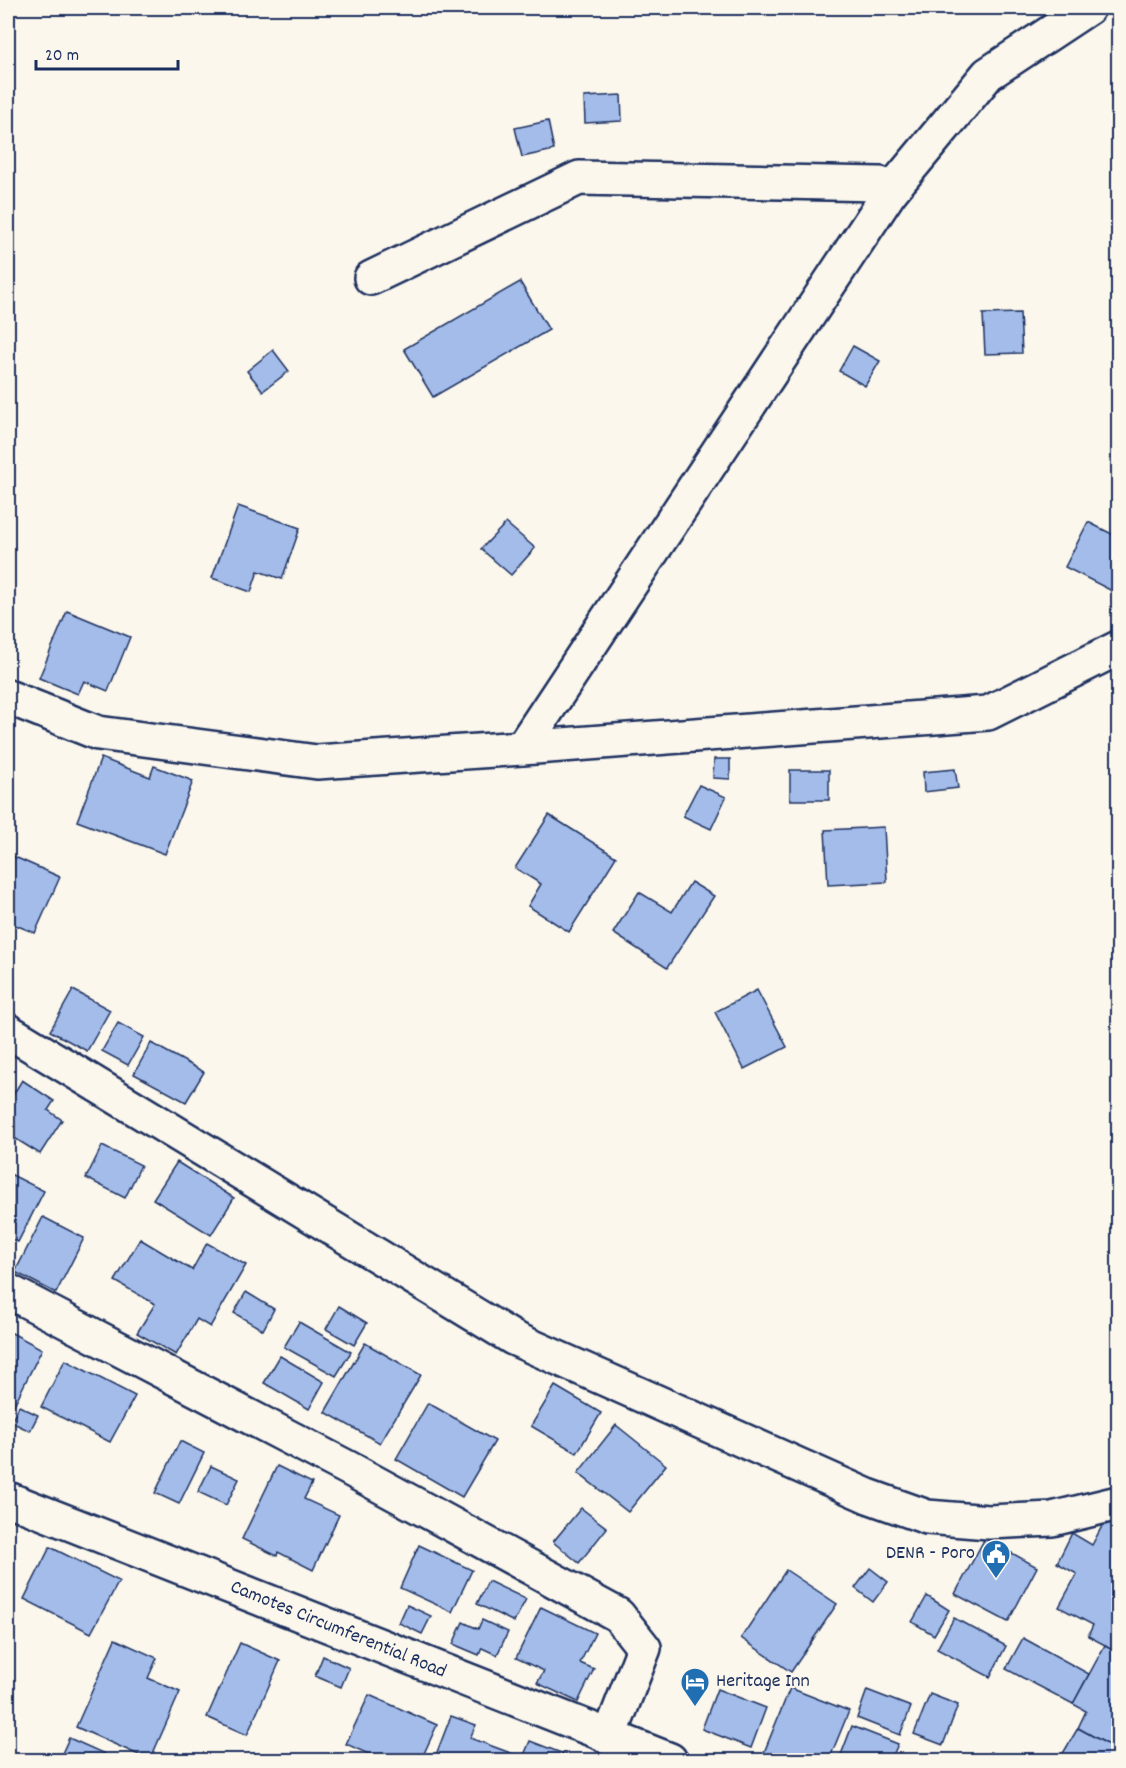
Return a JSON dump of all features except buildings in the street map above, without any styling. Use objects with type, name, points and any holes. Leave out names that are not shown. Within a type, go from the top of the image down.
[{"type":"street","points":[[522,748],[890,192],[988,74],[1088,8]]},
{"type":"street","points":[[371,278],[579,178],[880,184],[890,192]]},
{"type":"street","points":[[8,697],[99,733],[317,762],[988,713],[1119,648]]},
{"type":"street","points":[[8,1031],[513,1338],[868,1496],[927,1517],[989,1522],[1052,1519],[1119,1503]]},
{"type":"street","points":[[8,1291],[348,1468],[618,1615],[644,1648],[609,1738]]},
{"type":"street","name":"Camotes Circumferential Road","points":[[8,1498],[670,1761]]},
{"type":"place","name":"DENR - Poro","points":[[996,1580]]},
{"type":"place","name":"Heritage Inn","points":[[695,1708]]}]
